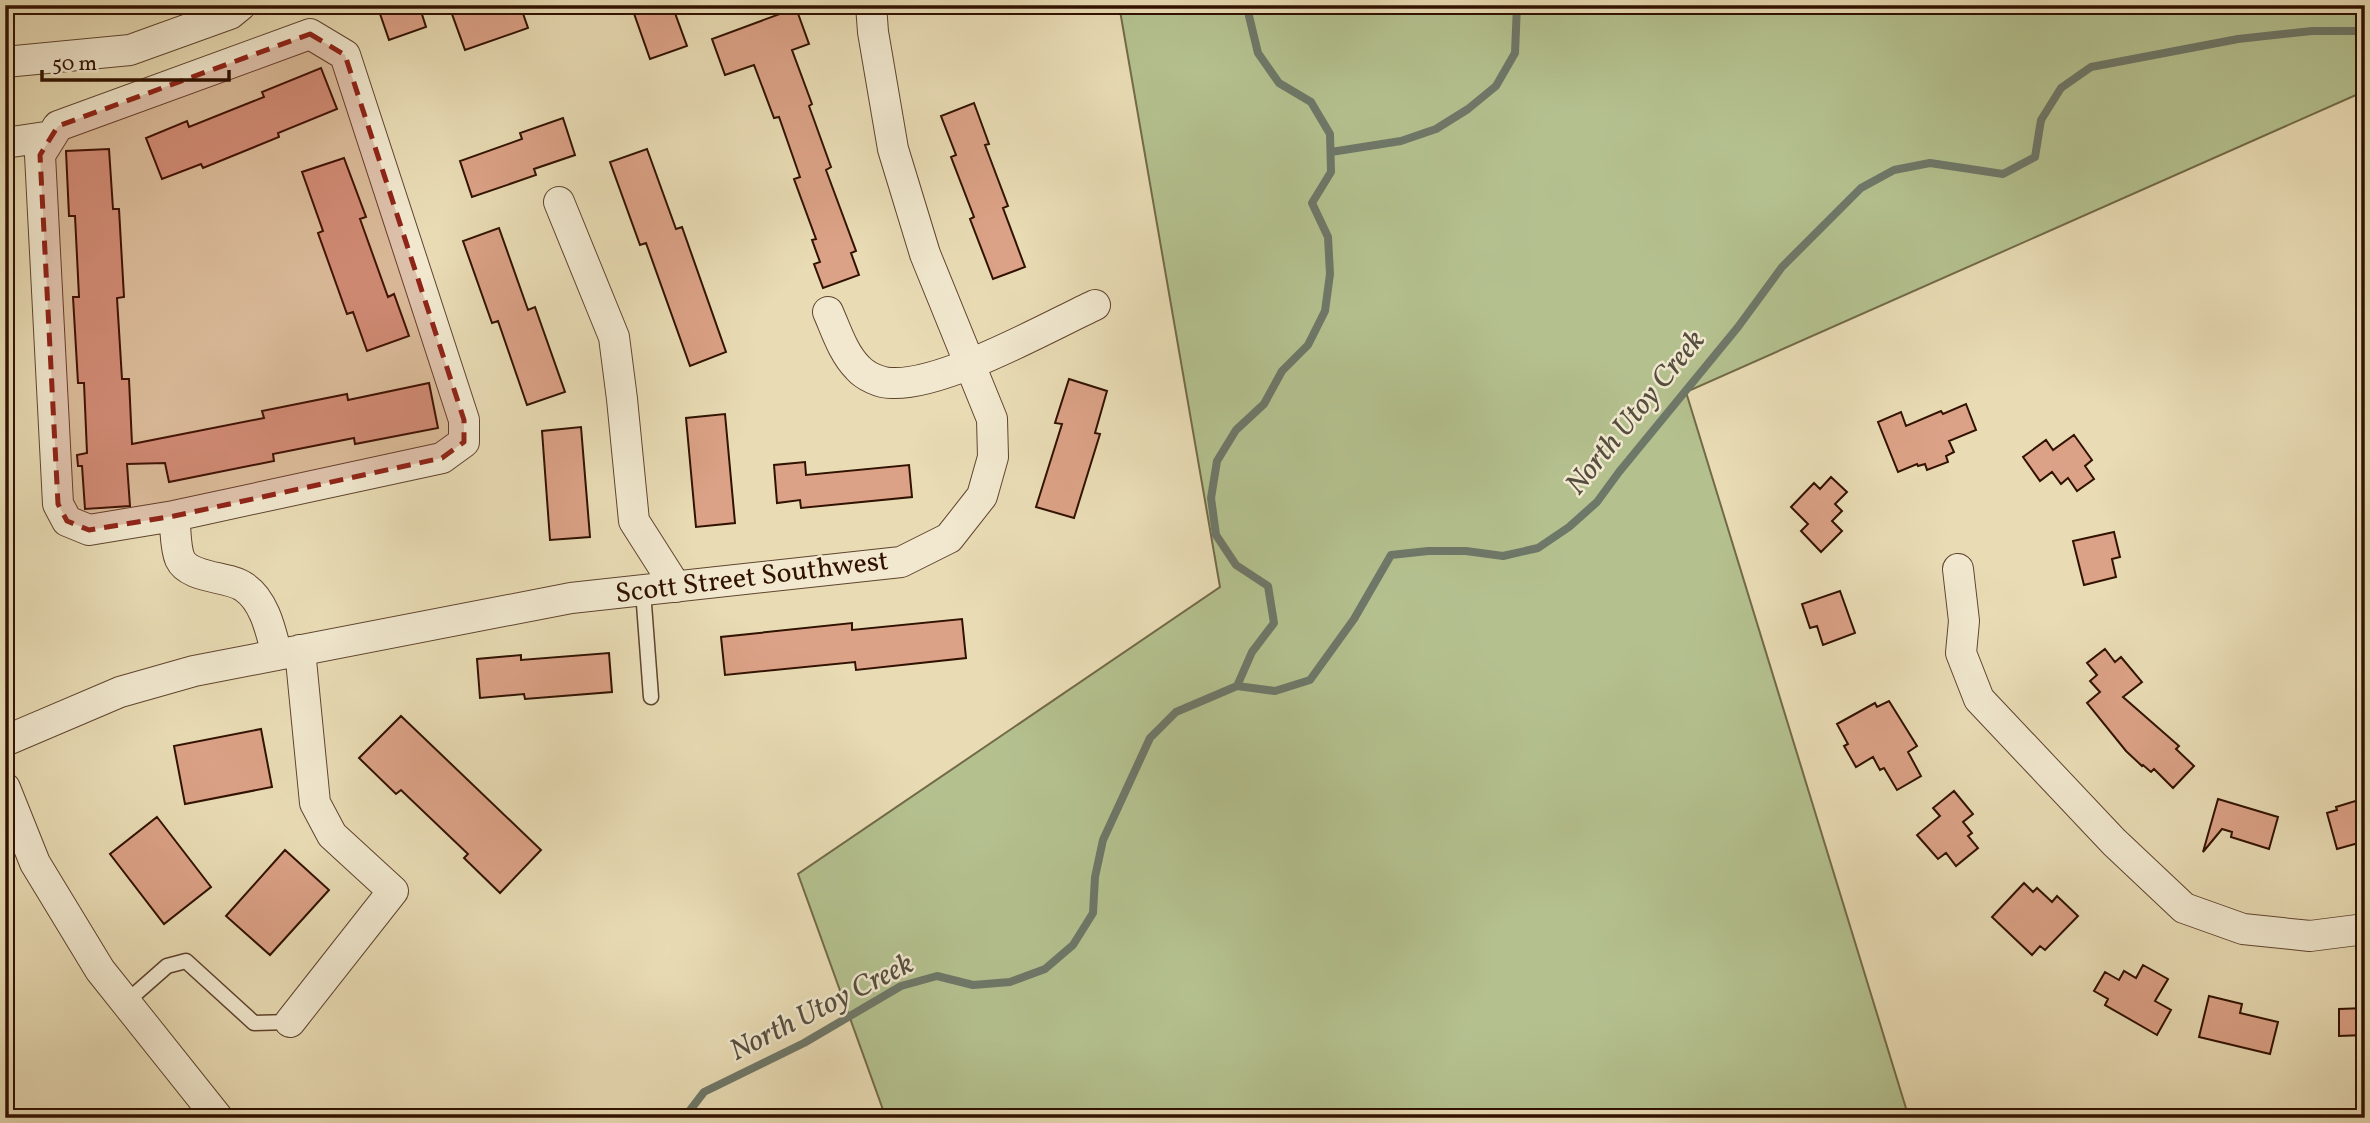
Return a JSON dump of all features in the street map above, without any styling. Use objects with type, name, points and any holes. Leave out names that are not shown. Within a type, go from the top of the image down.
[{"type":"street","points":[[5,62],[130,50],[230,13],[242,5]]},
{"type":"street","name":"Scott Street Southwest","points":[[5,741],[120,692],[194,671],[572,598],[901,562],[948,538],[982,496],[993,457],[992,419],[925,254],[893,149],[873,32],[871,5]]},
{"type":"street","points":[[310,34],[345,55],[464,420],[464,442],[442,458],[174,516],[89,530],[66,521],[58,504],[40,155],[52,136],[58,126],[310,34]]},
{"type":"street","points":[[5,143],[52,136]]},
{"type":"street","points":[[559,202],[614,337],[634,521],[676,587]]},
{"type":"street","points":[[828,312],[845,350],[858,369],[874,379],[891,383],[924,380],[970,364],[1095,305]]},
{"type":"street","points":[[174,516],[180,559],[186,566],[202,575],[244,586],[262,608],[288,652],[315,803],[332,835],[393,891],[290,1022]]},
{"type":"street","points":[[1958,569],[1964,621],[1961,653],[1979,699],[2114,842],[2184,908],[2243,929],[2310,936],[2365,929]]},
{"type":"street","points":[[5,788],[35,863],[100,970],[218,1118]]},
{"type":"lane","points":[[643,591],[651,697]]},
{"type":"lane","points":[[125,1003],[167,966],[186,961],[254,1023],[290,1022]]},
{"type":"highlighted area","points":[[310,34],[345,55],[464,420],[464,442],[442,458],[174,516],[89,530],[67,521],[58,504],[40,155],[58,126]]},
{"type":"green space","points":[[1119,5],[2365,5],[2365,91],[1686,392],[1909,1118],[886,1118],[798,874],[1220,587]]},
{"type":"building","points":[[377,5],[419,5],[426,27],[389,40]]},
{"type":"building","points":[[477,5],[520,5],[528,28],[465,50],[452,14]]},
{"type":"building","points":[[631,5],[672,5],[687,46],[650,59]]},
{"type":"building","points":[[796,8],[809,44],[792,50],[831,167],[826,170],[856,251],[851,253],[859,275],[823,288],[814,264],[820,262],[812,240],[816,239],[794,179],[800,177],[779,117],[774,118],[754,65],[725,75],[712,39]]},
{"type":"building","points":[[321,68],[337,109],[278,133],[279,137],[203,168],[201,164],[162,179],[146,138],[187,121],[189,127],[264,97],[262,92]]},
{"type":"building","points":[[974,103],[989,144],[985,145],[1008,206],[1003,208],[1025,267],[993,279],[970,219],[974,217],[951,157],[956,155],[941,116]]},
{"type":"building","points":[[563,118],[575,155],[534,169],[536,175],[472,197],[460,161],[522,139],[520,133]]},
{"type":"building","points":[[109,149],[113,209],[119,209],[124,297],[117,298],[122,379],[129,379],[132,444],[264,418],[262,411],[347,394],[348,400],[429,383],[438,428],[355,444],[354,438],[273,454],[274,461],[169,482],[165,463],[127,464],[130,506],[85,509],[82,466],[78,466],[77,455],[87,453],[84,383],[78,383],[73,297],[79,297],[75,216],[69,216],[66,151]]},
{"type":"building","points":[[647,149],[676,229],[682,227],[726,352],[690,366],[646,243],[640,245],[610,162]]},
{"type":"building","points":[[344,158],[366,217],[360,219],[388,297],[394,294],[409,336],[367,351],[353,312],[347,314],[318,233],[323,231],[302,172]]},
{"type":"building","points":[[499,228],[528,310],[535,307],[565,392],[527,405],[498,321],[492,323],[463,241]]},
{"type":"building","points":[[1069,379],[1107,391],[1095,433],[1100,434],[1074,518],[1036,507],[1062,424],[1055,423]]},
{"type":"building","points":[[1966,404],[1976,430],[1949,441],[1954,452],[1946,456],[1948,462],[1927,470],[1925,464],[1917,464],[1898,472],[1878,422],[1901,412],[1906,426]]},
{"type":"building","points":[[725,414],[735,523],[696,527],[686,418]]},
{"type":"building","points":[[581,427],[590,537],[550,540],[542,431]]},
{"type":"building","points":[[2074,435],[2092,460],[2085,466],[2094,479],[2077,491],[2068,478],[2061,484],[2052,472],[2040,481],[2023,457],[2046,440],[2053,450]]},
{"type":"building","points":[[805,462],[806,475],[909,465],[912,497],[801,508],[800,500],[777,503],[774,465]]},
{"type":"building","points":[[1831,477],[1847,492],[1835,504],[1842,511],[1832,521],[1842,531],[1821,552],[1801,531],[1808,524],[1791,507],[1814,483],[1820,489]]},
{"type":"building","points":[[2114,532],[2120,557],[2112,559],[2116,577],[2084,585],[2073,541]]},
{"type":"building","points":[[1840,591],[1855,633],[1823,645],[1817,626],[1810,628],[1802,604]]},
{"type":"building","points":[[962,619],[966,658],[856,670],[855,662],[725,675],[721,637],[852,623],[852,630]]},
{"type":"building","points":[[2105,649],[2115,662],[2121,657],[2142,682],[2123,697],[2179,746],[2176,749],[2194,766],[2173,788],[2154,769],[2151,772],[2126,751],[2087,703],[2100,692],[2090,681],[2097,675],[2087,663]]},
{"type":"building","points":[[609,653],[612,692],[525,699],[524,694],[480,698],[477,659],[521,655],[521,660]]},
{"type":"building","points":[[1889,701],[1917,746],[1908,752],[1921,776],[1897,790],[1884,768],[1880,770],[1873,757],[1856,767],[1844,746],[1848,744],[1837,724],[1875,703],[1877,707]]},
{"type":"building","points":[[401,716],[541,850],[500,893],[464,858],[468,854],[401,790],[396,794],[359,758]]},
{"type":"building","points":[[261,729],[272,787],[185,804],[174,746]]},
{"type":"building","points":[[1954,791],[1973,814],[1963,822],[1972,833],[1968,836],[1978,848],[1956,866],[1946,853],[1938,859],[1917,835],[1940,816],[1933,808]]},
{"type":"building","points":[[2365,798],[2365,832],[2359,833],[2362,842],[2337,849],[2327,813],[2337,810],[2336,807]]},
{"type":"building","points":[[2218,799],[2278,817],[2269,849],[2231,837],[2232,832],[2222,829],[2203,852]]},
{"type":"building","points":[[157,817],[211,887],[164,924],[110,854]]},
{"type":"building","points":[[285,850],[329,890],[270,955],[226,916]]},
{"type":"building","points":[[2024,883],[2033,892],[2037,888],[2052,902],[2057,896],[2078,916],[2045,950],[2040,946],[2032,955],[1992,917]]},
{"type":"building","points":[[2143,965],[2168,979],[2155,1001],[2171,1010],[2157,1035],[2105,1005],[2108,999],[2094,991],[2105,972],[2119,980],[2124,971],[2136,978]]},
{"type":"building","points":[[2209,996],[2242,1004],[2240,1013],[2278,1022],[2270,1054],[2199,1037]]},
{"type":"building","points":[[2365,1008],[2365,1035],[2339,1036],[2339,1009]]},
{"type":"waterway","points":[[1237,686],[1252,652],[1274,623],[1268,586],[1236,565],[1216,535],[1211,498],[1217,461],[1236,430],[1264,404],[1282,371],[1308,345],[1325,311],[1330,274],[1328,237],[1312,203],[1331,172],[1330,134],[1311,102],[1279,83],[1258,53],[1249,5]]},
{"type":"waterway","points":[[1331,152],[1401,141],[1436,129],[1468,109],[1496,86],[1515,53],[1517,5]]},
{"type":"waterway","name":"North Utoy Creek","points":[[684,1118],[704,1092],[804,1043],[901,986],[937,976],[973,985],[1010,982],[1045,969],[1073,945],[1093,913],[1095,877],[1103,840],[1150,738],[1176,712],[1237,686],[1275,691],[1310,680],[1354,619],[1391,555],[1466,551],[1503,556],[1538,548],[1569,527],[1597,502],[1738,327],[1782,267],[1861,188],[1894,170],[1930,163],[2003,174],[2035,157],[2041,120],[2061,88],[2091,67],[2238,39],[2312,31],[2365,31]]}]
